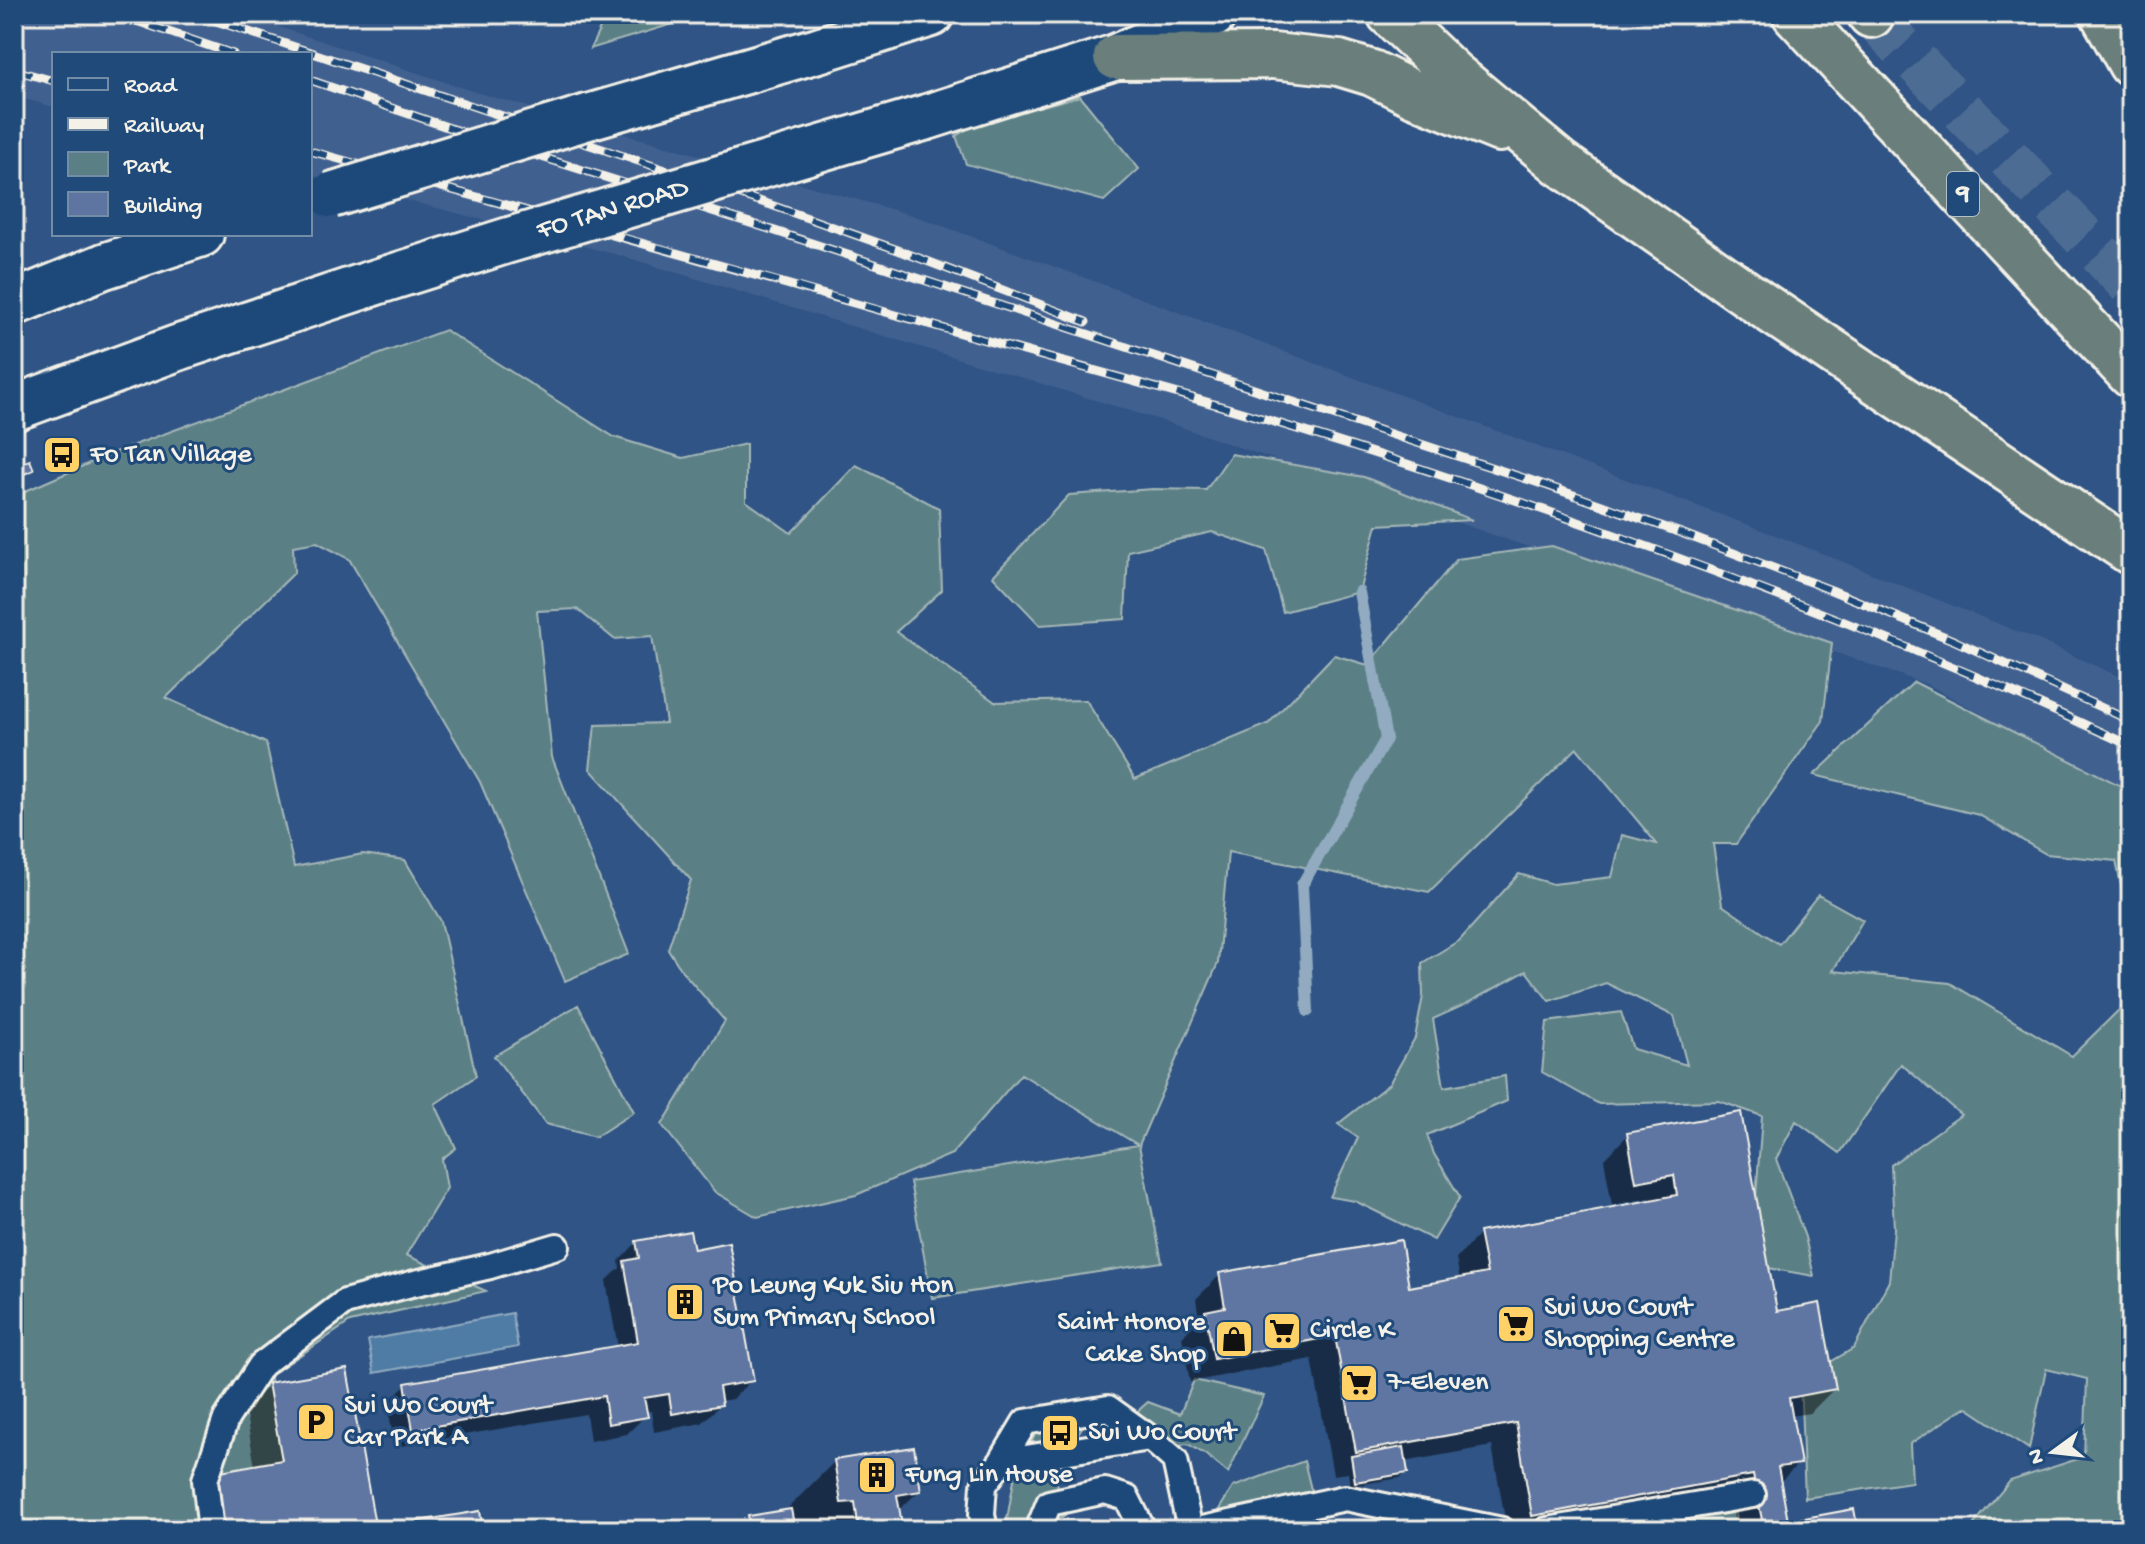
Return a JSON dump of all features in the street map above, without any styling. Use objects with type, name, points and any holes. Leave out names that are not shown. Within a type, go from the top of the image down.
[{"type":"highway","points":[[1390,14],[1453,74],[1538,145],[1606,196],[2131,552]]},
{"type":"highway","name":"9","points":[[1795,14],[2131,375]]},
{"type":"highway","points":[[2103,14],[2131,64]]},
{"type":"highway","points":[[1116,57],[1273,56],[1339,63],[1372,73],[1414,94],[1538,145]]},
{"type":"main road","points":[[320,198],[931,14]]},
{"type":"main road","name":"FO TAN ROAD","points":[[14,408],[177,348],[370,284],[1116,57],[1214,14]]},
{"type":"main road","points":[[14,303],[104,266],[195,236]]},
{"type":"lane","points":[[211,1530],[205,1480],[226,1419],[261,1365],[345,1302],[557,1246]]},
{"type":"lane","points":[[985,1530],[982,1514],[984,1485],[1025,1422],[1108,1408],[1175,1460],[1190,1530]]},
{"type":"lane","points":[[1001,1462],[1150,1438]]},
{"type":"lane","points":[[1038,1530],[1049,1503],[1105,1491],[1127,1498],[1143,1530]]},
{"type":"lane","points":[[1547,1530],[1753,1495]]},
{"type":"lane","points":[[1198,1530],[1345,1498],[1502,1530]]},
{"type":"shaded area","points":[[14,14],[240,14],[475,92],[915,216],[1783,538],[2034,638],[2131,682],[2131,796],[1929,685],[1160,420],[622,256],[312,176],[312,52],[52,52],[52,106],[14,96]]},
{"type":"shaded area","points":[[512,1313],[518,1347],[374,1373],[368,1340]]},
{"type":"green space","points":[[607,14],[706,14],[590,49]]},
{"type":"green space","points":[[1080,96],[1139,169],[1104,201],[966,164],[956,136],[975,124]]},
{"type":"green space","points":[[445,330],[614,437],[683,458],[746,444],[746,501],[791,533],[856,465],[939,508],[942,590],[896,632],[995,702],[1086,700],[1135,779],[1268,724],[1334,655],[1368,665],[1457,559],[1552,546],[1832,643],[1823,721],[1736,844],[1713,844],[1722,905],[1779,944],[1818,895],[1863,920],[1833,971],[1950,983],[2072,1056],[2131,998],[2131,1530],[1969,1530],[2010,1481],[2084,1457],[2087,1379],[2046,1369],[2029,1449],[1966,1407],[1910,1444],[1912,1482],[1805,1498],[1800,1380],[1854,1348],[1889,1281],[1894,1229],[1891,1165],[1961,1115],[1901,1064],[1840,1153],[1796,1121],[1776,1159],[1805,1237],[1814,1276],[1751,1265],[1762,1116],[1719,1101],[1599,1104],[1542,1072],[1547,1022],[1621,1012],[1633,1049],[1687,1065],[1674,1016],[1606,983],[1549,1001],[1526,971],[1433,1019],[1444,1087],[1505,1076],[1507,1101],[1427,1135],[1434,1154],[1460,1197],[1434,1240],[1355,1201],[1330,1197],[1358,1138],[1338,1124],[1389,1084],[1415,1038],[1423,996],[1422,963],[1460,940],[1519,874],[1553,884],[1612,877],[1622,835],[1657,844],[1577,748],[1429,892],[1228,852],[1218,963],[1139,1145],[1162,1262],[932,1298],[910,1182],[1138,1145],[1021,1074],[952,1154],[856,1195],[757,1217],[715,1192],[662,1125],[725,1021],[682,971],[668,949],[691,880],[590,769],[595,725],[666,723],[652,636],[614,639],[577,609],[537,611],[552,757],[629,954],[565,981],[480,782],[349,559],[317,542],[293,546],[294,573],[166,698],[266,743],[294,867],[363,854],[405,860],[441,921],[476,1076],[435,1104],[456,1148],[442,1159],[447,1188],[406,1255],[486,1291],[350,1322],[269,1376],[290,1443],[273,1487],[207,1517],[207,1530],[14,1530],[14,496],[115,452]]},
{"type":"green space","points":[[1231,454],[1364,477],[1472,520],[1377,525],[1359,592],[1283,612],[1266,550],[1212,532],[1128,551],[1125,619],[1040,625],[993,576],[1069,495],[1153,489],[1206,490]]},
{"type":"green space","points":[[1914,682],[2131,791],[2131,921],[2116,861],[2046,854],[1979,815],[1814,775]]},
{"type":"green space","points":[[578,1005],[634,1112],[595,1137],[546,1124],[494,1056]]},
{"type":"green space","points":[[1194,1380],[1264,1396],[1228,1473],[1188,1444],[1137,1449],[1115,1431],[1148,1402],[1180,1414]]},
{"type":"green space","points":[[1087,1420],[1054,1470],[1065,1515],[1042,1530],[1011,1530],[1006,1525],[1015,1474],[1036,1433]]},
{"type":"green space","points":[[1304,1461],[1321,1530],[1206,1530],[1233,1487]]},
{"type":"green space","points":[[1735,1513],[1738,1530],[1638,1530],[1648,1524]]},
{"type":"building","points":[[30,460],[34,470],[14,478],[14,466]]},
{"type":"building","name":"Sui Wo Court Shopping Centre","points":[[1741,1112],[1777,1311],[1820,1303],[1836,1389],[1789,1398],[1801,1464],[1778,1467],[1788,1521],[1854,1509],[1858,1530],[1764,1530],[1753,1475],[1532,1516],[1516,1423],[1356,1452],[1335,1336],[1214,1359],[1205,1311],[1225,1307],[1219,1273],[1401,1240],[1409,1287],[1487,1273],[1479,1232],[1677,1195],[1674,1175],[1636,1182],[1627,1133]]},
{"type":"building","name":"Po Leung Kuk Siu Hon Sum Primary School","points":[[690,1231],[694,1249],[729,1242],[754,1381],[719,1387],[722,1405],[672,1414],[669,1394],[644,1398],[648,1417],[608,1424],[604,1396],[413,1430],[405,1383],[638,1342],[624,1261],[639,1258],[636,1241]]},
{"type":"building","name":"Sui Wo Court Car Park A","points":[[347,1369],[376,1530],[225,1530],[215,1472],[282,1460],[268,1383]]},
{"type":"building","name":"Fung Lin House","points":[[914,1447],[921,1491],[897,1495],[903,1530],[818,1530],[858,1524],[855,1502],[841,1503],[834,1460]]},
{"type":"building","points":[[1404,1447],[1408,1473],[1355,1482],[1351,1456]]},
{"type":"building","points":[[791,1509],[795,1530],[750,1530],[748,1516]]},
{"type":"building","points":[[480,1511],[483,1530],[401,1530],[400,1524]]},
{"type":"waterway","points":[[1308,1011],[1302,885],[1386,739],[1359,592]]},
{"type":"tunnel","points":[[1871,15],[2131,286]]},
{"type":"railway","points":[[116,14],[227,52]]},
{"type":"railway","points":[[195,14],[310,52]]},
{"type":"railway","points":[[312,53],[771,205],[1086,322]]},
{"type":"railway","points":[[14,70],[52,80]]},
{"type":"railway","points":[[312,81],[1548,486],[1831,590],[1953,640],[2131,721]]},
{"type":"railway","points":[[312,152],[1203,401],[1392,459],[1607,532],[1819,612],[1924,654],[2131,746]]},
{"type":"place","name":"Fo Tan Village","points":[[62,455]]},
{"type":"place","name":"Po Leung Kuk Siu Hon Sum Primary School","points":[[685,1302]]},
{"type":"place","name":"Sui Wo Court Shopping Centre","points":[[1516,1324]]},
{"type":"place","name":"Circle K","points":[[1282,1331]]},
{"type":"place","name":"Saint Honore Cake Shop","points":[[1234,1339]]},
{"type":"place","name":"7-Eleven","points":[[1359,1383]]},
{"type":"place","name":"Sui Wo Court Car Park A","points":[[316,1422]]},
{"type":"place","name":"Sui Wo Court","points":[[1060,1433]]},
{"type":"place","name":"Fung Lin House","points":[[877,1475]]}]
